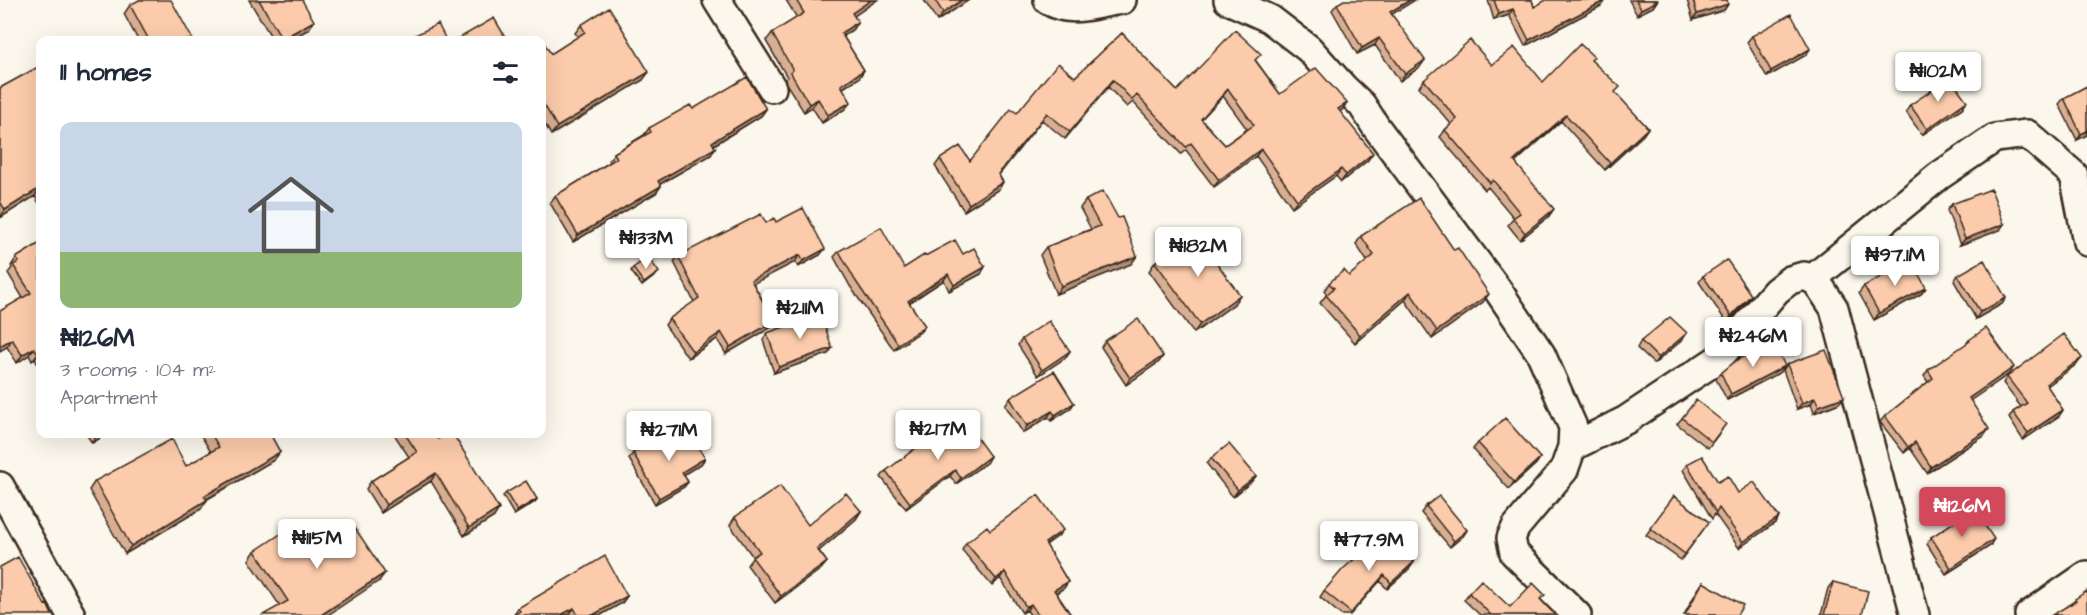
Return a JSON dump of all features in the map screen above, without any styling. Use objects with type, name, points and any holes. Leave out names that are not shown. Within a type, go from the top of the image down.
[{"type":"street","points":[[717,0],[772,88]]},
{"type":"street","points":[[1048,0],[1059,8],[1080,8],[1122,0]]},
{"type":"street","points":[[1228,0],[1270,19],[1309,49],[1362,105],[1497,289],[1541,354],[1573,427],[1572,447],[1564,470],[1516,527],[1511,538],[1515,553],[1576,615]]},
{"type":"street","points":[[1812,279],[1939,176],[1995,138],[2026,134],[2074,175],[2087,242]]},
{"type":"street","points":[[1572,447],[1626,420],[1718,359],[1776,291],[1790,280],[1804,276],[1812,279],[1834,308],[1915,615]]},
{"type":"street","points":[[0,486],[71,615]]},
{"type":"street","points":[[2029,615],[2087,575]]},
{"type":"building","points":[[139,0],[171,0],[191,36],[147,36],[130,5]]},
{"type":"building","points":[[259,0],[302,0],[314,21],[287,36],[280,36]]},
{"type":"building","points":[[796,0],[871,0],[852,13],[858,22],[841,33],[864,70],[841,85],[851,102],[828,115],[818,99],[809,104],[772,33],[804,13]]},
{"type":"building","points":[[935,0],[962,0],[943,13]]},
{"type":"building","points":[[1344,0],[1410,0],[1390,12],[1425,60],[1405,74],[1379,38],[1362,48],[1337,4]]},
{"type":"building","points":[[1494,0],[1532,0],[1534,7],[1546,0],[1606,0],[1529,40],[1513,9],[1499,14]]},
{"type":"building","points":[[1636,0],[1657,0],[1657,1],[1641,9]]},
{"type":"building","points":[[1693,0],[1727,0],[1728,4],[1697,14]]},
{"type":"building","points":[[609,7],[649,72],[557,127],[546,108],[546,46],[551,54],[585,32],[581,25]]},
{"type":"building","points":[[1791,14],[1810,49],[1771,71],[1752,36]]},
{"type":"building","points":[[494,18],[505,36],[463,36]]},
{"type":"building","points":[[438,24],[444,36],[413,36]]},
{"type":"building","points":[[1235,30],[1261,54],[1255,60],[1280,94],[1316,68],[1347,103],[1338,109],[1373,153],[1346,175],[1341,169],[1297,200],[1261,149],[1219,180],[1191,143],[1186,147],[1137,95],[1132,100],[1113,80],[1070,132],[1047,113],[998,174],[1003,182],[969,204],[940,159],[960,146],[970,161],[1011,109],[1017,113],[1058,63],[1075,77],[1122,33],[1177,91]],"holes":[[[1228,89],[1254,125],[1225,145],[1201,119]]]},
{"type":"building","points":[[1470,40],[1492,65],[1514,47],[1543,82],[1580,44],[1594,57],[1591,60],[1620,87],[1615,92],[1648,128],[1610,163],[1566,115],[1514,161],[1554,209],[1525,233],[1513,218],[1520,213],[1493,180],[1490,183],[1445,130],[1457,119],[1424,80]]},
{"type":"building","points":[[36,68],[36,191],[5,210],[0,201],[0,88]]},
{"type":"building","points":[[747,77],[766,109],[712,142],[715,148],[658,181],[661,186],[578,235],[555,196],[617,158],[614,153],[651,132],[649,128],[690,105],[693,109]]},
{"type":"building","points":[[1950,78],[1967,101],[1927,129],[1910,105]]},
{"type":"building","points":[[2087,86],[2087,131],[2081,134],[2064,98]]},
{"type":"building","points":[[1991,189],[2004,224],[1965,239],[1952,204]]},
{"type":"building","points":[[1103,191],[1118,218],[1122,217],[1137,256],[1061,286],[1046,247],[1100,226],[1086,200]]},
{"type":"building","points":[[1419,198],[1454,250],[1458,248],[1489,294],[1437,331],[1410,292],[1360,335],[1326,295],[1334,288],[1329,283],[1344,270],[1349,276],[1374,255],[1361,236]]},
{"type":"building","points":[[803,208],[825,249],[803,261],[800,255],[751,280],[774,321],[730,347],[721,332],[693,352],[669,319],[699,298],[678,256],[761,214],[766,223],[774,218],[776,222]]},
{"type":"building","points":[[881,227],[904,268],[955,240],[963,254],[974,248],[985,267],[954,285],[948,274],[908,301],[925,326],[898,344],[855,280],[839,251]]},
{"type":"building","points":[[1195,233],[1240,295],[1200,324],[1155,262]]},
{"type":"building","points":[[36,246],[36,350],[34,348],[22,355],[12,339],[0,346],[0,311],[31,293],[13,265],[19,262],[16,258]]},
{"type":"building","points":[[648,257],[659,272],[644,283],[633,268]]},
{"type":"building","points":[[1727,260],[1751,295],[1731,316],[1703,276]]},
{"type":"building","points":[[1911,260],[1926,288],[1879,313],[1864,286]]},
{"type":"building","points":[[1984,260],[2006,298],[1980,312],[1958,275]]},
{"type":"building","points":[[821,314],[832,348],[779,367],[767,333]]},
{"type":"building","points":[[1670,317],[1687,333],[1658,358],[1641,341]]},
{"type":"building","points":[[1138,319],[1163,356],[1130,378],[1105,341]]},
{"type":"building","points":[[1049,321],[1070,351],[1042,370],[1022,339]]},
{"type":"building","points":[[1986,328],[2014,367],[1969,398],[1989,429],[1931,467],[1915,442],[1908,447],[1885,416],[1933,378],[1928,370]]},
{"type":"building","points":[[2064,334],[2082,358],[2046,384],[2063,410],[2028,433],[2013,412],[2027,403],[2007,377]]},
{"type":"building","points":[[1773,341],[1785,366],[1731,394],[1721,373],[1737,360]]},
{"type":"building","points":[[1826,350],[1844,397],[1819,406],[1815,398],[1802,403],[1787,364]]},
{"type":"building","points":[[1054,371],[1074,403],[1055,415],[1052,411],[1027,426],[1010,398]]},
{"type":"building","points":[[1696,400],[1726,424],[1712,442],[1682,418]]},
{"type":"building","points":[[1505,418],[1540,458],[1514,482],[1478,443]]},
{"type":"building","points":[[963,419],[990,456],[961,478],[955,470],[910,503],[886,471],[921,444],[924,447]]},
{"type":"building","points":[[687,430],[705,458],[682,472],[688,482],[659,498],[633,453],[661,436],[665,443]]},
{"type":"building","points":[[213,438],[272,438],[280,452],[204,496],[207,500],[131,546],[95,481],[172,439],[186,466],[219,447]]},
{"type":"building","points":[[408,438],[455,438],[499,509],[469,528],[436,473],[386,505],[371,481],[417,452]]},
{"type":"building","points":[[1229,444],[1256,476],[1238,490],[1211,458]]},
{"type":"building","points":[[1702,456],[1718,482],[1728,476],[1738,493],[1754,482],[1779,517],[1743,542],[1719,508],[1716,513],[1687,464]]},
{"type":"building","points":[[526,481],[537,499],[517,511],[506,493]]},
{"type":"building","points":[[780,486],[808,525],[846,493],[861,511],[817,549],[827,562],[781,596],[752,557],[760,552],[735,517]]},
{"type":"building","points":[[1038,495],[1063,530],[1045,543],[1068,582],[1054,590],[1071,615],[1038,615],[1031,604],[1026,607],[1005,572],[996,579],[966,543],[987,526],[990,530]]},
{"type":"building","points":[[1439,496],[1467,530],[1454,541],[1426,506]]},
{"type":"building","points":[[1674,496],[1709,522],[1685,554],[1650,528]]},
{"type":"building","points":[[1974,509],[1994,539],[1951,568],[1931,537]]},
{"type":"building","points":[[300,521],[320,551],[355,528],[385,573],[321,615],[263,615],[288,601],[255,551]]},
{"type":"building","points":[[1385,532],[1414,562],[1391,583],[1384,575],[1351,613],[1324,591],[1343,569]]},
{"type":"building","points":[[605,556],[627,596],[593,615],[578,615],[574,608],[561,615],[514,615],[520,611],[518,608]]},
{"type":"building","points":[[18,557],[52,615],[0,615],[0,567]]},
{"type":"building","points":[[1481,580],[1510,607],[1533,583],[1545,595],[1540,599],[1555,615],[1491,615],[1469,593]]},
{"type":"building","points":[[1703,582],[1743,605],[1737,615],[1685,615]]},
{"type":"building","points":[[1833,582],[1868,591],[1862,615],[1824,615]]},
{"type":"building","points":[[2087,591],[2087,615],[2052,615],[2076,601],[2075,599]]}]
